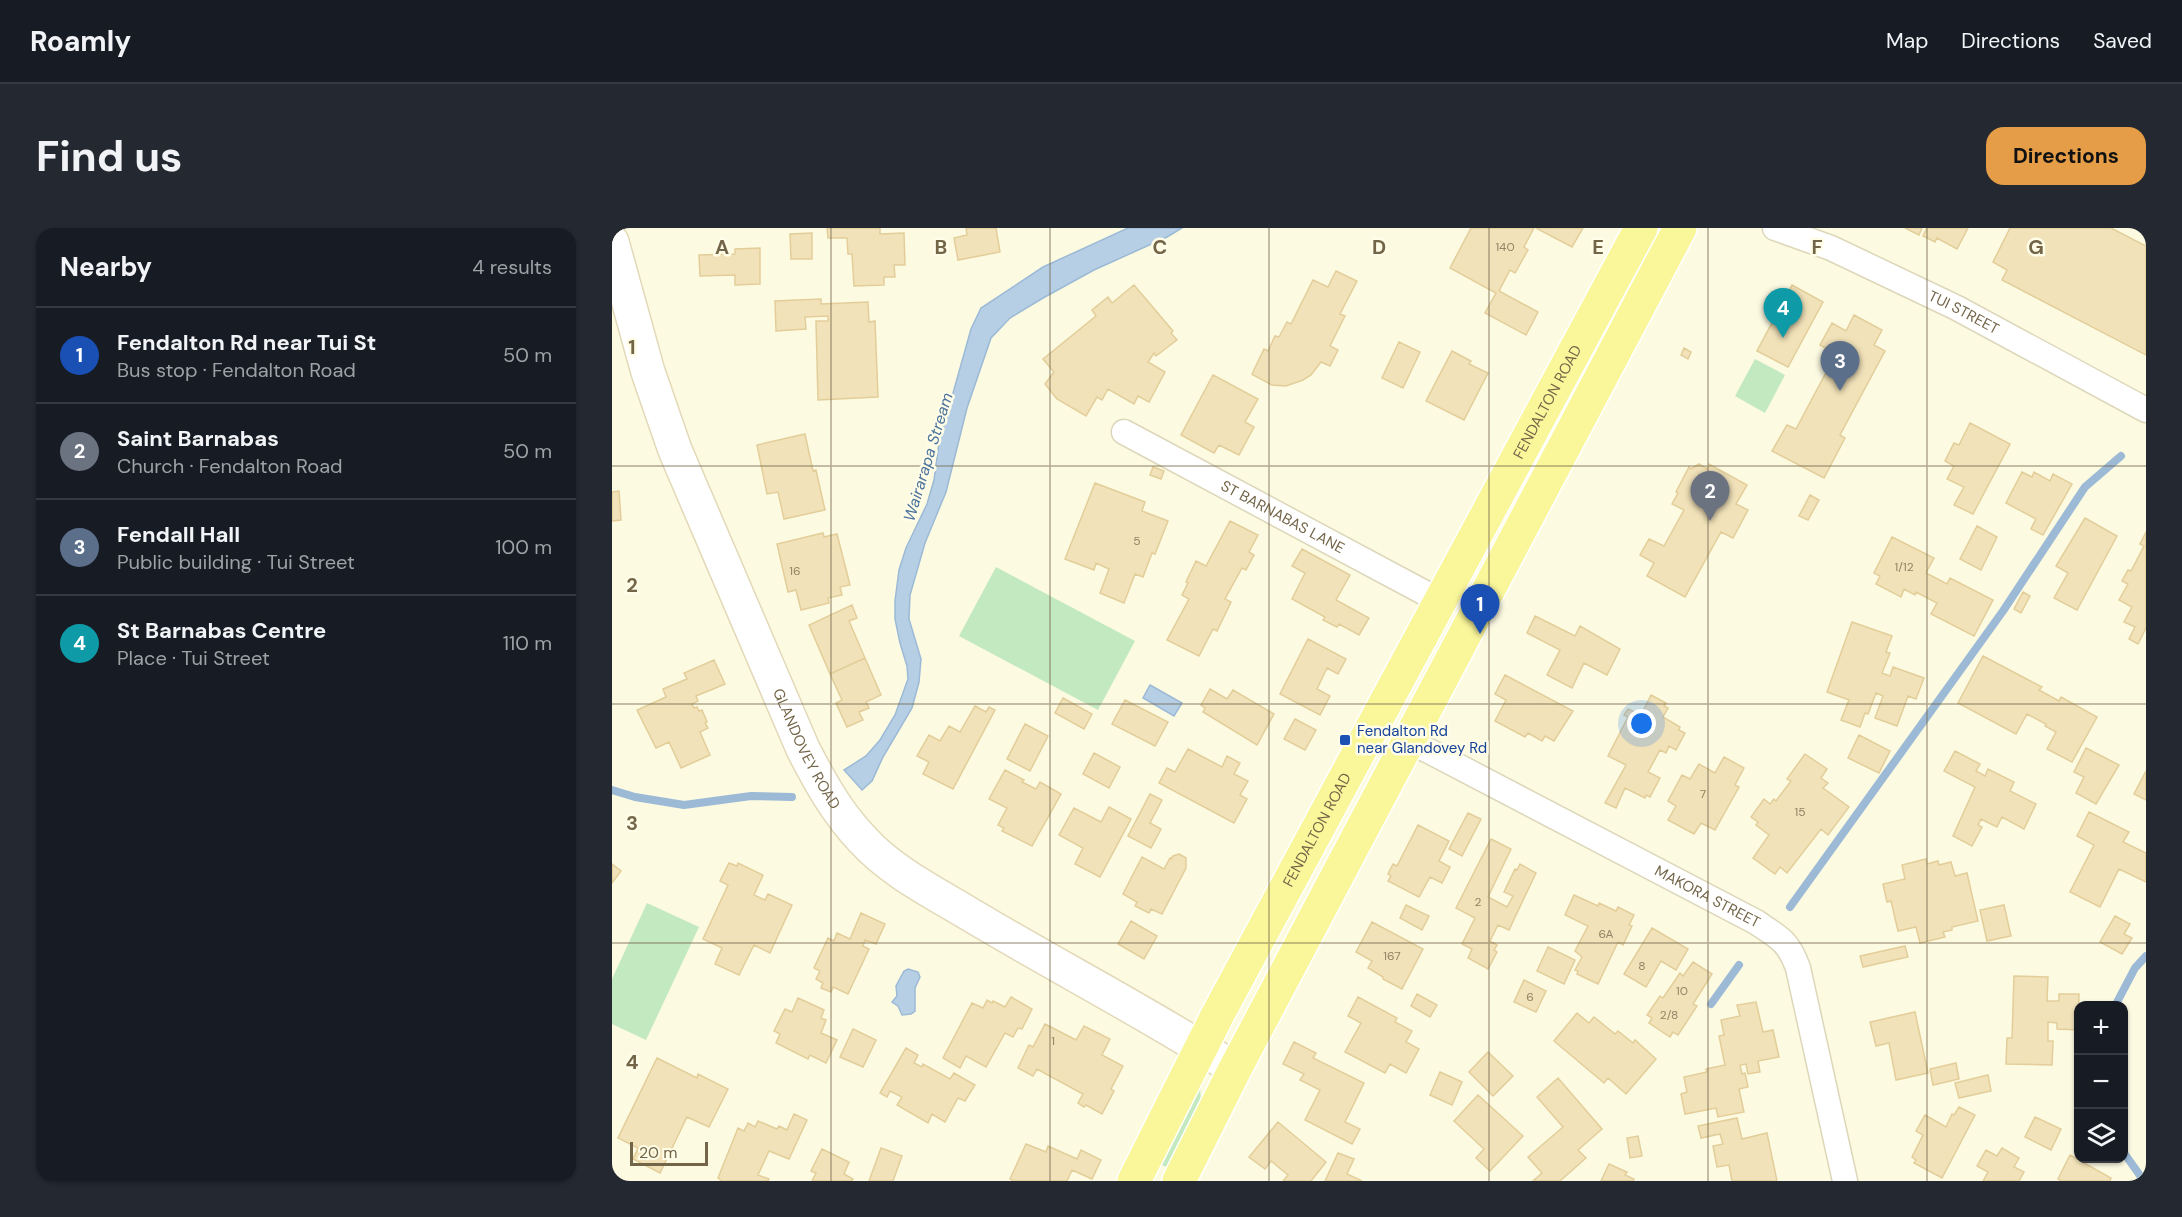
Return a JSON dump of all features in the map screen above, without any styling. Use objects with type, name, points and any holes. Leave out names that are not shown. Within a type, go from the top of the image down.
[{"type":"main road","name":"FENDALTON ROAD","points":[[1134,1181],[1201,1047],[1641,228]]},
{"type":"main road","points":[[1179,1181],[1235,1069],[1680,228]]},
{"type":"main road","points":[[1279,902],[1313,922]]},
{"type":"main road","points":[[1158,1181],[1167,1181]]},
{"type":"street","name":"TUI STREET","points":[[1775,228],[1831,248],[1957,308],[2146,410]]},
{"type":"street","name":"GLANDOVEY ROAD","points":[[612,242],[648,372],[675,450],[803,749],[821,786],[837,810],[864,842],[921,885],[1235,1069]]},
{"type":"street","name":"ST BARNABAS LANE","points":[[1124,432],[1440,601]]},
{"type":"street","name":"MAKORA STREET","points":[[1407,742],[1429,750],[1756,922],[1779,937],[1791,950],[1798,968],[1845,1181]]},
{"type":"green space","points":[[1755,359],[1785,375],[1765,413],[1735,396]]},
{"type":"green space","points":[[996,567],[1135,641],[1098,710],[959,636]]},
{"type":"green space","points":[[647,903],[699,927],[646,1040],[612,1024],[612,979]]},
{"type":"green space","points":[[1197,1087],[1200,1087],[1201,1100],[1169,1168],[1162,1165],[1162,1160]]},
{"type":"water","name":"Wairarapa Stream","points":[[1128,228],[1182,228],[1094,270],[1043,298],[1010,318],[991,338],[967,408],[946,492],[925,543],[910,595],[909,619],[921,659],[919,682],[912,708],[883,757],[872,781],[862,790],[844,770],[866,756],[880,740],[895,715],[908,679],[895,619],[899,570],[906,548],[927,504],[934,480],[939,443],[971,329],[981,308],[1043,267]]},
{"type":"water","points":[[1150,685],[1182,703],[1174,716],[1143,698]]},
{"type":"water","points":[[908,969],[918,972],[920,977],[915,988],[915,1011],[902,1015],[898,1006],[892,1002],[897,996],[896,986],[904,971]]},
{"type":"building","points":[[827,228],[880,228],[880,234],[904,233],[905,265],[894,265],[895,277],[884,277],[884,285],[854,286],[852,254],[848,254],[847,238],[828,238]]},
{"type":"building","points":[[966,228],[996,228],[1000,252],[958,260],[954,238],[967,235]]},
{"type":"building","points":[[1471,228],[1534,228],[1524,247],[1528,250],[1515,273],[1510,270],[1499,291],[1538,312],[1526,335],[1485,313],[1496,293],[1450,268]]},
{"type":"building","points":[[1536,228],[1583,228],[1572,247]]},
{"type":"building","points":[[1905,228],[1922,228],[1919,235]]},
{"type":"building","points":[[1927,228],[1968,228],[1957,249],[1937,238],[1935,242],[1923,236]]},
{"type":"building","points":[[2010,228],[2111,228],[2146,246],[2146,355],[2002,280],[2007,270],[1993,262]]},
{"type":"building","points":[[812,233],[812,259],[791,259],[790,234]]},
{"type":"building","points":[[760,248],[760,284],[735,285],[735,275],[700,276],[699,255],[735,254],[735,249]]},
{"type":"building","points":[[1336,271],[1357,281],[1340,314],[1345,316],[1330,346],[1338,350],[1330,366],[1321,362],[1311,375],[1286,386],[1272,385],[1253,375],[1264,349],[1268,351],[1275,336],[1279,337],[1287,322],[1291,324],[1313,280],[1328,287]]},
{"type":"building","points":[[1134,285],[1173,331],[1171,333],[1177,340],[1156,356],[1154,353],[1148,362],[1165,372],[1149,402],[1138,396],[1134,404],[1108,389],[1102,400],[1097,397],[1086,416],[1057,399],[1045,384],[1054,372],[1043,359],[1096,316],[1092,310],[1108,297],[1112,303]]},
{"type":"building","points":[[1792,285],[1823,302],[1788,367],[1757,351]]},
{"type":"building","points":[[821,299],[821,304],[868,302],[869,322],[875,321],[878,397],[818,400],[816,321],[828,321],[828,316],[805,317],[806,329],[776,331],[775,301]]},
{"type":"building","points":[[1854,315],[1882,330],[1874,345],[1885,351],[1840,435],[1845,438],[1824,478],[1772,451],[1787,425],[1796,429],[1831,363],[1827,361],[1832,352],[1820,345],[1832,323],[1846,331]]},
{"type":"building","points":[[1399,342],[1420,352],[1403,388],[1382,378]]},
{"type":"building","points":[[1684,348],[1691,352],[1688,359],[1681,355]]},
{"type":"building","points":[[1452,351],[1471,361],[1469,364],[1488,373],[1464,420],[1426,401]]},
{"type":"building","points":[[1213,375],[1258,399],[1245,422],[1254,427],[1239,455],[1219,445],[1214,453],[1181,435]]},
{"type":"building","points":[[1970,423],[2010,444],[1973,514],[1954,505],[1964,487],[1947,479],[1954,466],[1945,461],[1954,443],[1959,445]]},
{"type":"building","points":[[805,434],[825,510],[784,519],[778,492],[767,494],[757,445]]},
{"type":"building","points":[[1699,464],[1707,469],[1709,464],[1747,485],[1736,504],[1748,510],[1733,538],[1721,532],[1685,597],[1647,576],[1654,563],[1640,555],[1649,539],[1664,546],[1684,510],[1672,504],[1678,493],[1676,492],[1689,467],[1691,469]]},
{"type":"building","points":[[1153,467],[1164,471],[1161,479],[1150,475]]},
{"type":"building","points":[[2022,472],[2032,477],[2034,472],[2050,481],[2053,474],[2072,484],[2043,535],[2031,529],[2036,519],[2006,503]]},
{"type":"building","points":[[1095,483],[1145,502],[1142,511],[1168,521],[1143,577],[1135,574],[1124,603],[1100,593],[1109,569],[1096,563],[1094,570],[1065,559]]},
{"type":"building","points":[[619,491],[621,520],[612,521],[612,492]]},
{"type":"building","points":[[1810,495],[1819,500],[1808,520],[1799,516]]},
{"type":"building","points":[[2085,518],[2117,536],[2077,610],[2054,598],[2068,573],[2056,566]]},
{"type":"building","points":[[1230,521],[1258,535],[1249,552],[1254,555],[1246,570],[1242,568],[1225,599],[1231,602],[1217,631],[1213,629],[1199,656],[1167,640],[1189,599],[1182,595],[1196,561],[1206,566]]},
{"type":"building","points":[[1977,526],[1997,537],[1981,570],[1960,559]]},
{"type":"building","points":[[2146,532],[2146,628],[2138,644],[2129,639],[2135,627],[2124,622],[2132,607],[2119,600],[2128,584],[2122,581],[2128,570],[2131,571],[2144,546],[2140,544]]},
{"type":"building","points":[[823,533],[824,537],[837,534],[850,585],[840,587],[842,595],[828,598],[829,603],[801,610],[796,590],[788,592],[777,544]]},
{"type":"building","points":[[1892,537],[1934,558],[1926,573],[1947,584],[1950,578],[1993,600],[1974,636],[1931,614],[1937,603],[1916,592],[1915,595],[1904,589],[1901,597],[1876,584],[1880,576],[1874,573]]},
{"type":"building","points":[[1302,549],[1350,575],[1336,600],[1369,618],[1359,635],[1339,624],[1337,627],[1323,620],[1325,617],[1292,599],[1305,573],[1292,566]]},
{"type":"building","points":[[2023,592],[2030,596],[2021,613],[2014,609]]},
{"type":"building","points":[[852,605],[857,618],[849,621],[865,658],[830,674],[809,625]]},
{"type":"building","points":[[1535,616],[1575,636],[1580,626],[1620,649],[1607,675],[1584,663],[1572,688],[1547,675],[1560,650],[1527,633]]},
{"type":"building","points":[[1852,622],[1892,636],[1886,652],[1890,653],[1882,673],[1890,676],[1893,667],[1924,678],[1916,699],[1908,696],[1897,726],[1875,718],[1883,696],[1876,693],[1860,727],[1841,720],[1849,700],[1827,692]]},
{"type":"building","points":[[1308,639],[1346,659],[1338,674],[1327,668],[1317,689],[1330,696],[1320,715],[1280,694]]},
{"type":"building","points":[[1983,656],[2042,687],[2039,690],[2059,701],[2061,697],[2097,717],[2072,762],[2047,749],[2056,732],[2027,714],[2016,734],[1958,703]]},
{"type":"building","points":[[865,658],[881,695],[866,702],[869,708],[859,712],[863,720],[847,727],[836,703],[842,700],[830,674]]},
{"type":"building","points":[[714,660],[725,684],[696,696],[698,701],[692,704],[699,711],[702,710],[707,722],[705,723],[708,728],[700,732],[710,755],[681,768],[669,742],[656,748],[637,710],[666,697],[663,689],[687,679],[684,673]]},
{"type":"building","points":[[1505,675],[1573,711],[1554,741],[1545,736],[1542,741],[1528,733],[1525,737],[1495,721],[1506,700],[1495,694]]},
{"type":"building","points":[[1210,689],[1227,699],[1233,690],[1274,714],[1257,745],[1203,712],[1205,708],[1201,705]]},
{"type":"building","points":[[1651,695],[1666,703],[1664,706],[1668,708],[1663,717],[1680,727],[1679,730],[1685,733],[1676,750],[1669,746],[1666,753],[1660,750],[1648,772],[1660,778],[1650,797],[1646,795],[1645,798],[1625,788],[1616,808],[1605,803],[1626,765],[1608,756],[1628,717],[1624,715],[1628,709],[1641,715]]},
{"type":"building","points":[[1063,698],[1092,714],[1084,729],[1055,713]]},
{"type":"building","points":[[1125,700],[1168,722],[1155,746],[1112,724]]},
{"type":"building","points":[[975,706],[986,712],[989,707],[995,710],[953,789],[923,774],[929,762],[917,756],[929,735],[940,741],[949,726],[960,732]]},
{"type":"building","points":[[1295,719],[1316,730],[1305,750],[1284,739]]},
{"type":"building","points":[[1025,724],[1048,736],[1030,771],[1007,759]]},
{"type":"building","points":[[1859,735],[1890,751],[1879,773],[1848,758]]},
{"type":"building","points":[[2086,748],[2119,765],[2096,804],[2076,793],[2084,777],[2074,772]]},
{"type":"building","points":[[1188,749],[1222,767],[1227,756],[1240,763],[1234,774],[1248,781],[1240,795],[1247,799],[1234,823],[1159,783],[1167,768],[1175,772]]},
{"type":"building","points":[[1955,751],[1980,764],[1976,771],[1985,776],[1988,769],[2014,782],[2010,791],[2036,804],[2024,829],[2002,817],[1997,827],[1981,819],[1978,825],[1982,827],[1972,846],[1953,836],[1975,787],[1944,771]]},
{"type":"building","points":[[1094,753],[1120,767],[1109,788],[1083,774]]},
{"type":"building","points":[[1805,754],[1827,769],[1821,778],[1828,783],[1823,788],[1849,807],[1828,835],[1821,829],[1787,873],[1780,867],[1775,874],[1753,858],[1769,835],[1756,825],[1758,822],[1751,817],[1764,799],[1770,804],[1774,799],[1776,801],[1791,781],[1787,779]]},
{"type":"building","points":[[1724,757],[1744,768],[1735,785],[1739,787],[1715,830],[1701,823],[1694,834],[1668,820],[1676,806],[1668,801],[1682,775],[1690,779],[1699,764],[1715,773]]},
{"type":"building","points":[[1005,770],[1036,789],[1040,782],[1061,794],[1032,846],[1002,831],[1004,828],[998,825],[1007,808],[989,799]]},
{"type":"building","points":[[2146,771],[2146,800],[2134,794]]},
{"type":"building","points":[[1150,794],[1162,800],[1150,823],[1161,829],[1151,848],[1128,836]]},
{"type":"building","points":[[1109,807],[1131,819],[1100,877],[1075,864],[1083,848],[1059,835],[1074,808],[1101,822]]},
{"type":"building","points":[[2089,812],[2129,832],[2123,842],[2146,853],[2146,882],[2119,869],[2100,907],[2070,892],[2094,845],[2077,836]]},
{"type":"building","points":[[1468,813],[1481,819],[1462,856],[1449,849]]},
{"type":"building","points":[[1418,825],[1449,841],[1439,861],[1450,867],[1442,883],[1430,877],[1419,897],[1388,881],[1391,876],[1388,874],[1393,864],[1397,866]]},
{"type":"building","points":[[1491,839],[1511,849],[1488,897],[1507,907],[1513,896],[1504,892],[1515,869],[1517,870],[1520,864],[1536,873],[1509,930],[1498,925],[1490,941],[1497,945],[1494,950],[1497,952],[1488,969],[1468,958],[1472,949],[1462,944],[1475,918],[1456,908]]},
{"type":"building","points":[[1179,854],[1186,858],[1186,868],[1162,914],[1151,909],[1149,913],[1135,906],[1137,902],[1123,894],[1142,857],[1164,869],[1170,858]]},
{"type":"building","points":[[1926,859],[1927,864],[1938,861],[1939,865],[1951,862],[1955,876],[1967,873],[1978,921],[1952,927],[1952,930],[1943,932],[1945,937],[1920,943],[1916,927],[1898,931],[1891,901],[1887,902],[1883,884],[1905,879],[1902,865]]},
{"type":"building","points":[[729,863],[737,866],[738,863],[763,875],[754,895],[765,900],[768,894],[792,905],[770,953],[754,945],[739,975],[715,964],[722,948],[703,939],[728,885],[720,881]]},
{"type":"building","points":[[612,864],[621,871],[612,883]]},
{"type":"building","points":[[1574,895],[1598,906],[1599,903],[1616,911],[1618,907],[1634,915],[1629,925],[1632,926],[1623,945],[1618,942],[1598,984],[1577,974],[1578,971],[1575,970],[1582,957],[1575,951],[1588,926],[1565,915]]},
{"type":"building","points":[[1406,905],[1429,916],[1422,930],[1400,918]]},
{"type":"building","points":[[2004,905],[2011,936],[1987,941],[1980,910]]},
{"type":"building","points":[[861,913],[885,924],[876,944],[865,940],[863,946],[869,949],[848,994],[833,987],[831,992],[821,988],[823,983],[816,979],[820,971],[814,968],[828,938],[834,941],[837,933],[850,939]]},
{"type":"building","points":[[2115,916],[2130,924],[2124,934],[2132,938],[2122,954],[2100,942]]},
{"type":"building","points":[[1131,921],[1157,936],[1144,959],[1118,944]]},
{"type":"building","points":[[1372,922],[1423,949],[1402,989],[1368,968],[1372,961],[1356,952]]},
{"type":"building","points":[[1652,928],[1688,949],[1676,970],[1661,961],[1646,987],[1624,974]]},
{"type":"building","points":[[1905,946],[1908,957],[1863,967],[1860,956]]},
{"type":"building","points":[[1548,947],[1575,960],[1564,984],[1537,971]]},
{"type":"building","points":[[1693,962],[1712,974],[1693,1004],[1697,1006],[1678,1035],[1673,1032],[1670,1037],[1649,1023],[1652,1018],[1647,1015],[1660,996],[1663,998],[1680,973],[1683,976]]},
{"type":"building","points":[[2014,976],[2048,977],[2047,1001],[2059,1001],[2059,994],[2079,994],[2079,1001],[2074,1001],[2074,1030],[2057,1029],[2057,1023],[2048,1022],[2048,1041],[2053,1041],[2052,1065],[2006,1064],[2007,1038],[2012,1038]]},
{"type":"building","points":[[1524,980],[1546,991],[1536,1012],[1514,1002]]},
{"type":"building","points":[[1417,994],[1437,1005],[1430,1017],[1411,1006]]},
{"type":"building","points":[[1011,997],[1032,1009],[1022,1029],[1018,1028],[1013,1037],[1005,1033],[986,1067],[966,1056],[960,1068],[943,1058],[972,1003],[983,1008],[987,1000],[1005,1007]]},
{"type":"building","points":[[1358,997],[1397,1018],[1395,1022],[1412,1031],[1406,1042],[1419,1049],[1406,1073],[1390,1064],[1385,1073],[1345,1052],[1361,1023],[1348,1016]]},
{"type":"building","points":[[798,998],[824,1010],[821,1018],[826,1020],[821,1033],[837,1040],[826,1063],[810,1055],[808,1059],[776,1043],[780,1034],[774,1031],[785,1009],[792,1012]]},
{"type":"building","points":[[1756,1002],[1763,1032],[1773,1030],[1779,1057],[1758,1061],[1760,1072],[1748,1074],[1746,1064],[1740,1065],[1742,1074],[1745,1073],[1748,1087],[1739,1089],[1744,1112],[1718,1117],[1716,1108],[1685,1114],[1681,1094],[1687,1092],[1684,1077],[1725,1065],[1719,1036],[1724,1035],[1721,1020],[1740,1016],[1737,1005]]},
{"type":"building","points":[[1915,1012],[1928,1073],[1896,1080],[1889,1043],[1876,1046],[1870,1022]]},
{"type":"building","points":[[1577,1013],[1589,1023],[1594,1017],[1615,1034],[1618,1031],[1633,1043],[1635,1040],[1656,1059],[1626,1094],[1608,1078],[1604,1083],[1554,1041]]},
{"type":"building","points":[[1045,1024],[1076,1040],[1084,1026],[1110,1039],[1102,1055],[1123,1066],[1102,1114],[1078,1103],[1083,1094],[1037,1069],[1033,1076],[1018,1068],[1029,1045],[1033,1047]]},
{"type":"building","points":[[853,1029],[876,1040],[863,1067],[840,1057]]},
{"type":"building","points":[[1294,1042],[1316,1053],[1313,1058],[1364,1083],[1345,1122],[1360,1129],[1352,1144],[1305,1120],[1320,1090],[1300,1080],[1304,1074],[1283,1064]]},
{"type":"building","points":[[906,1048],[918,1055],[914,1063],[922,1067],[923,1064],[950,1079],[954,1073],[975,1085],[965,1101],[958,1098],[945,1122],[932,1114],[928,1123],[897,1105],[902,1097],[890,1091],[887,1097],[880,1093]]},
{"type":"building","points":[[1488,1052],[1513,1076],[1493,1096],[1469,1072]]},
{"type":"building","points":[[657,1058],[697,1078],[698,1074],[728,1089],[709,1127],[687,1117],[660,1173],[633,1159],[638,1148],[618,1138]]},
{"type":"building","points":[[1956,1063],[1959,1079],[1933,1085],[1930,1069]]},
{"type":"building","points":[[1440,1072],[1462,1082],[1452,1105],[1430,1095]]},
{"type":"building","points":[[1988,1075],[1991,1091],[1959,1098],[1955,1083]]},
{"type":"building","points":[[1558,1078],[1602,1129],[1578,1150],[1586,1158],[1560,1181],[1533,1181],[1542,1173],[1528,1157],[1563,1127],[1537,1097]]},
{"type":"building","points":[[1478,1095],[1523,1136],[1490,1171],[1476,1158],[1484,1149],[1454,1121]]},
{"type":"building","points":[[1959,1107],[1975,1115],[1942,1178],[1914,1163],[1916,1160],[1912,1157],[1923,1135],[1916,1131],[1925,1115],[1946,1127],[1952,1114],[1954,1115]]},
{"type":"building","points":[[794,1114],[807,1120],[789,1159],[769,1151],[758,1175],[769,1179],[768,1181],[722,1181],[718,1178],[738,1128],[744,1131],[748,1123],[755,1127],[758,1121],[777,1129],[779,1126],[787,1130]]},
{"type":"building","points":[[2035,1117],[2061,1129],[2051,1150],[2025,1137]]},
{"type":"building","points":[[1737,1118],[1742,1139],[1767,1133],[1777,1181],[1732,1181],[1729,1165],[1717,1167],[1713,1146],[1723,1144],[1720,1134],[1701,1138],[1698,1126]]},
{"type":"building","points":[[1278,1122],[1326,1162],[1311,1181],[1283,1181],[1288,1175],[1271,1161],[1265,1169],[1249,1157]]},
{"type":"building","points":[[1638,1136],[1642,1156],[1630,1158],[1627,1138]]},
{"type":"building","points":[[1026,1144],[1046,1152],[1048,1146],[1077,1159],[1081,1150],[1101,1160],[1092,1179],[1072,1170],[1067,1181],[1014,1181],[1010,1179]]},
{"type":"building","points":[[881,1148],[902,1156],[893,1181],[869,1181]]},
{"type":"building","points":[[2002,1148],[2019,1158],[2014,1167],[2024,1172],[2019,1181],[1983,1181],[1988,1172],[1977,1166],[1986,1150],[1997,1156]]},
{"type":"building","points":[[822,1149],[849,1162],[844,1174],[853,1179],[852,1181],[812,1181],[816,1173],[811,1171]]},
{"type":"building","points":[[1338,1153],[1354,1159],[1347,1174],[1362,1181],[1325,1181]]},
{"type":"building","points":[[2070,1155],[2074,1157],[2074,1163],[2084,1163],[2111,1178],[2110,1181],[2062,1181],[2058,1179]]},
{"type":"building","points":[[1609,1164],[1627,1172],[1625,1175],[1634,1179],[1633,1181],[1601,1181]]},
{"type":"waterway","points":[[1790,907],[2003,611],[2085,487],[2121,456]]},
{"type":"waterway","name":"Wairarapa Stream","points":[[612,790],[635,797],[684,805],[751,796],[792,797]]},
{"type":"waterway","points":[[2118,1001],[2135,968],[2146,956]]},
{"type":"waterway","points":[[1711,1004],[1739,965]]},
{"type":"waterway","points":[[2128,1159],[2144,1181]]},
{"type":"place","name":"St Barnabas Centre","points":[[1783,338]]},
{"type":"place","name":"Fendall Hall","points":[[1840,391]]},
{"type":"place","name":"Saint Barnabas","points":[[1710,521]]},
{"type":"place","name":"Fendalton Rd near Tui St","points":[[1480,634]]},
{"type":"place","name":"Fendalton Rd near Glandovey Rd","points":[[1345,740]]}]
